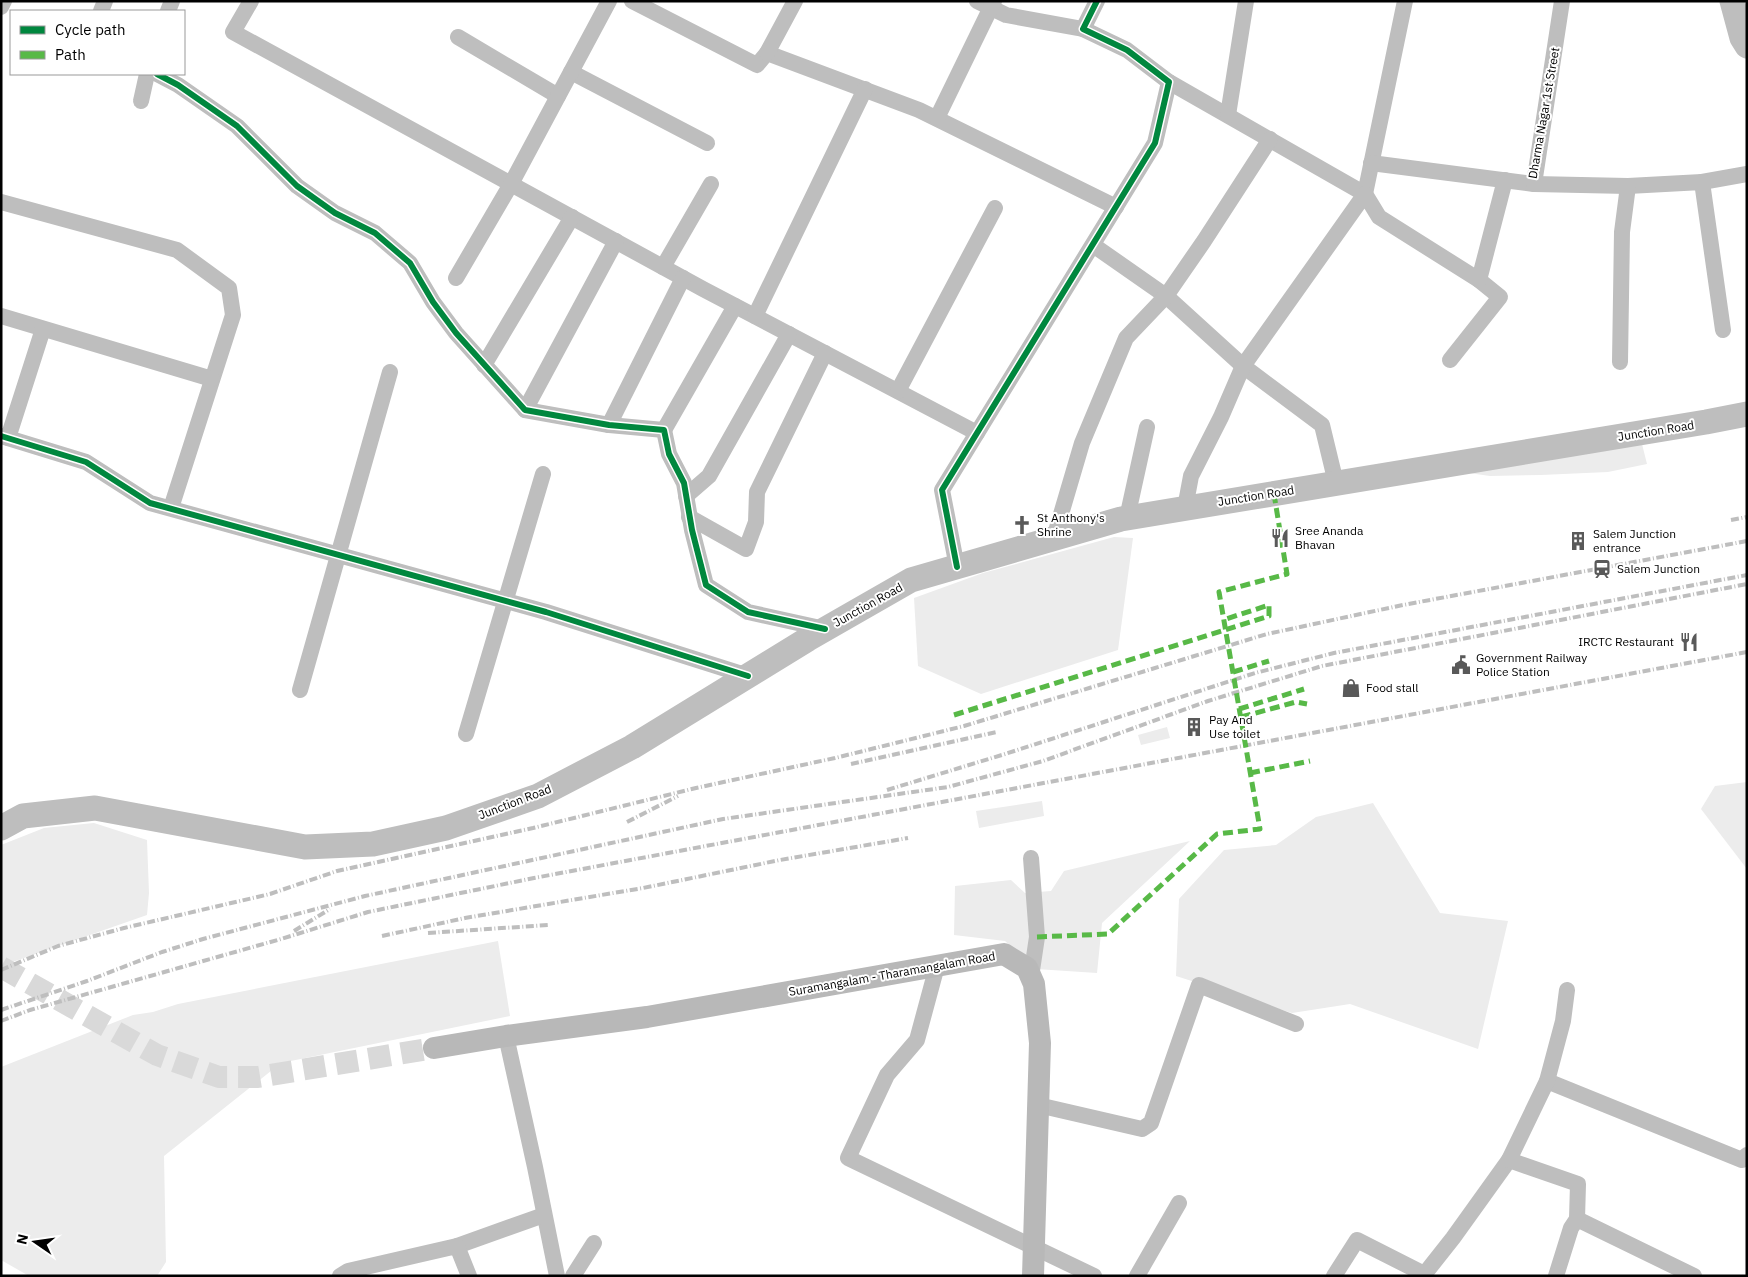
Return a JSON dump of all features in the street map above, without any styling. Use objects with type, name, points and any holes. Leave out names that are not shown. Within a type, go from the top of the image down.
[{"type":"main road","points":[[1739,12],[1742,38],[1747,46]]},
{"type":"main road","name":"Junction Road","points":[[1,828],[23,816],[95,808],[305,847],[373,844],[446,828],[538,796],[632,747],[825,629],[911,580],[1127,518],[1697,424],[1747,414]]},
{"type":"main road","name":"Suramangalam - Tharamangalam Road","points":[[434,1048],[506,1036],[647,1017],[1004,954],[1027,968],[1031,976]]},
{"type":"main road","points":[[1031,976],[1034,984],[1040,1043],[1033,1276]]},
{"type":"street","points":[[1,7],[4,1]]},
{"type":"street","points":[[251,1],[233,32],[683,278],[977,433]]},
{"type":"street","points":[[456,278],[511,184],[609,1]]},
{"type":"street","points":[[632,1],[757,65],[767,53],[795,1]]},
{"type":"street","points":[[1083,29],[1097,1]]},
{"type":"street","points":[[1228,115],[1246,1]]},
{"type":"street","points":[[1185,508],[1191,476],[1221,417],[1243,366],[1365,194],[1404,1]]},
{"type":"street","name":"Dharma Nagar 1st Street","points":[[1372,163],[1534,184],[1562,1]]},
{"type":"street","points":[[937,118],[987,4],[1006,15],[1083,29],[1127,50],[1169,82],[1365,194],[1379,217],[1479,280],[1500,297],[1450,360]]},
{"type":"street","points":[[458,37],[558,96]]},
{"type":"street","points":[[767,53],[919,110],[1116,208]]},
{"type":"street","points":[[571,72],[707,143]]},
{"type":"street","points":[[141,101],[146,75]]},
{"type":"street","points":[[159,75],[178,85],[237,126],[297,186],[336,213],[375,234],[410,263],[433,302],[484,366],[507,388],[525,410],[610,425],[664,430]]},
{"type":"street","points":[[957,567],[942,490],[1155,143],[1169,82]]},
{"type":"street","points":[[755,316],[865,89]]},
{"type":"street","points":[[1054,538],[1082,443],[1126,338],[1166,296],[1270,139]]},
{"type":"street","points":[[1534,184],[1628,186],[1702,182],[1747,174]]},
{"type":"street","points":[[1479,280],[1505,180]]},
{"type":"street","points":[[1702,182],[1723,330]]},
{"type":"street","points":[[663,267],[711,184]]},
{"type":"street","points":[[1620,362],[1622,232],[1628,186]]},
{"type":"street","points":[[1,202],[178,250],[229,288],[233,315],[170,508]]},
{"type":"street","points":[[898,391],[995,208]]},
{"type":"street","points":[[484,366],[572,217]]},
{"type":"street","points":[[525,410],[616,241]]},
{"type":"street","points":[[1093,246],[1166,296],[1243,366],[1322,425],[1336,483]]},
{"type":"street","points":[[610,425],[683,278]]},
{"type":"street","points":[[735,306],[664,430],[669,454],[684,483],[689,517],[706,585],[748,612],[825,629]]},
{"type":"street","points":[[1,316],[212,379]]},
{"type":"street","points":[[43,329],[5,437],[86,462],[150,503],[506,601],[748,676]]},
{"type":"street","points":[[686,496],[709,476],[789,334]]},
{"type":"street","points":[[689,517],[746,549],[756,522],[757,492],[825,353]]},
{"type":"street","points":[[300,690],[390,372]]},
{"type":"street","points":[[1127,518],[1148,427]]},
{"type":"street","points":[[466,734],[543,474]]},
{"type":"street","points":[[1031,858],[1037,937],[1031,976]]},
{"type":"street","points":[[937,966],[917,1040],[887,1076],[848,1158],[1094,1276]]},
{"type":"street","points":[[1038,1105],[1142,1129],[1151,1123],[1199,985],[1296,1024]]},
{"type":"street","points":[[1334,1276],[1357,1240],[1424,1275],[1509,1160],[1547,1081],[1563,1021],[1567,990]]},
{"type":"street","points":[[506,1036],[557,1276]]},
{"type":"street","points":[[1547,1081],[1742,1160],[1747,1155]]},
{"type":"street","points":[[1509,1160],[1578,1184],[1577,1219],[1570,1228],[1556,1276]]},
{"type":"street","points":[[1137,1276],[1179,1203]]},
{"type":"street","points":[[346,1274],[457,1246],[544,1216]]},
{"type":"street","points":[[1577,1219],[1694,1276]]},
{"type":"street","points":[[573,1276],[594,1243]]},
{"type":"street","points":[[457,1246],[470,1276]]},
{"type":"shaded area","points":[[1641,440],[1647,464],[1608,472],[1490,476],[1462,472]]},
{"type":"shaded area","points":[[1114,537],[1133,538],[1118,650],[981,694],[918,666],[914,598],[983,573]]},
{"type":"shaded area","points":[[1167,727],[1170,738],[1141,745],[1138,735]]},
{"type":"shaded area","points":[[1747,782],[1747,869],[1701,809],[1715,786]]},
{"type":"shaded area","points":[[1042,801],[1044,816],[979,828],[976,811]]},
{"type":"shaded area","points":[[1373,803],[1440,913],[1508,921],[1478,1049],[1350,1004],[1292,1013],[1176,976],[1179,899],[1224,850],[1276,845],[1316,817]]},
{"type":"shaded area","points":[[94,823],[147,840],[149,893],[147,915],[1,966],[1,845],[44,828]]},
{"type":"shaded area","points":[[1190,841],[1102,923],[1097,973],[1036,969],[1005,941],[954,935],[955,886],[1011,880],[1025,893],[1051,891],[1064,871]]},
{"type":"shaded area","points":[[498,941],[510,1016],[281,1063],[164,1156],[166,1262],[157,1276],[29,1276],[1,1260],[1,1067],[133,1015],[153,1012],[178,1004]]},
{"type":"tunnel","points":[[1,967],[157,1055],[219,1077],[258,1077],[434,1048]]},
{"type":"railway","points":[[1731,520],[1747,517]]},
{"type":"railway","points":[[1,970],[58,946],[124,928],[270,894],[337,871],[533,828],[964,726],[1267,634],[1403,605],[1747,541]]},
{"type":"railway","points":[[887,790],[1255,673],[1334,653],[1747,575]]},
{"type":"railway","points":[[1,1010],[203,939],[365,896],[723,819],[948,787],[1043,761],[1208,701],[1322,666],[1747,584]]},
{"type":"railway","points":[[1,1021],[30,1010],[281,939],[368,912],[534,878],[1747,652]]},
{"type":"railway","points":[[851,764],[997,732]]},
{"type":"railway","points":[[627,822],[678,796]]},
{"type":"railway","points":[[382,936],[465,918],[643,888],[780,860],[908,838]]},
{"type":"railway","points":[[294,931],[330,909]]},
{"type":"railway","points":[[428,933],[548,925]]},
{"type":"marked path","points":[[1037,937],[1108,934],[1217,834],[1260,829],[1219,592],[1287,574],[1274,494]]},
{"type":"marked path","points":[[954,715],[1269,616],[1269,605],[1223,620]]},
{"type":"marked path","points":[[1233,672],[1269,661]]},
{"type":"marked path","points":[[1239,709],[1304,689]]},
{"type":"marked path","points":[[1241,717],[1296,702],[1307,704]]},
{"type":"marked path","points":[[1250,773],[1310,761]]},
{"type":"cycle path","points":[[957,567],[942,490],[1155,143],[1169,82],[1127,50],[1083,29],[1097,1]]},
{"type":"cycle path","points":[[159,75],[178,85],[237,126],[297,186],[335,213],[375,233],[410,263],[433,302],[456,333],[525,410],[609,425],[664,430],[669,454],[684,483],[692,530],[706,585],[748,612],[825,629]]},
{"type":"cycle path","points":[[1,436],[86,462],[150,503],[546,612],[748,676]]},
{"type":"place","name":"St Anthony's Shrine","points":[[1022,525]]},
{"type":"place","name":"Sree Ananda Bhavan","points":[[1280,538]]},
{"type":"place","name":"Salem Junction entrance","points":[[1578,541]]},
{"type":"place","name":"Salem Junction","points":[[1602,569]]},
{"type":"place","name":"IRCTC Restaurant","points":[[1689,642]]},
{"type":"place","name":"Government Railway Police Station","points":[[1461,665]]},
{"type":"place","name":"Food stall","points":[[1351,688]]},
{"type":"place","name":"Pay And Use toilet","points":[[1194,727]]}]
